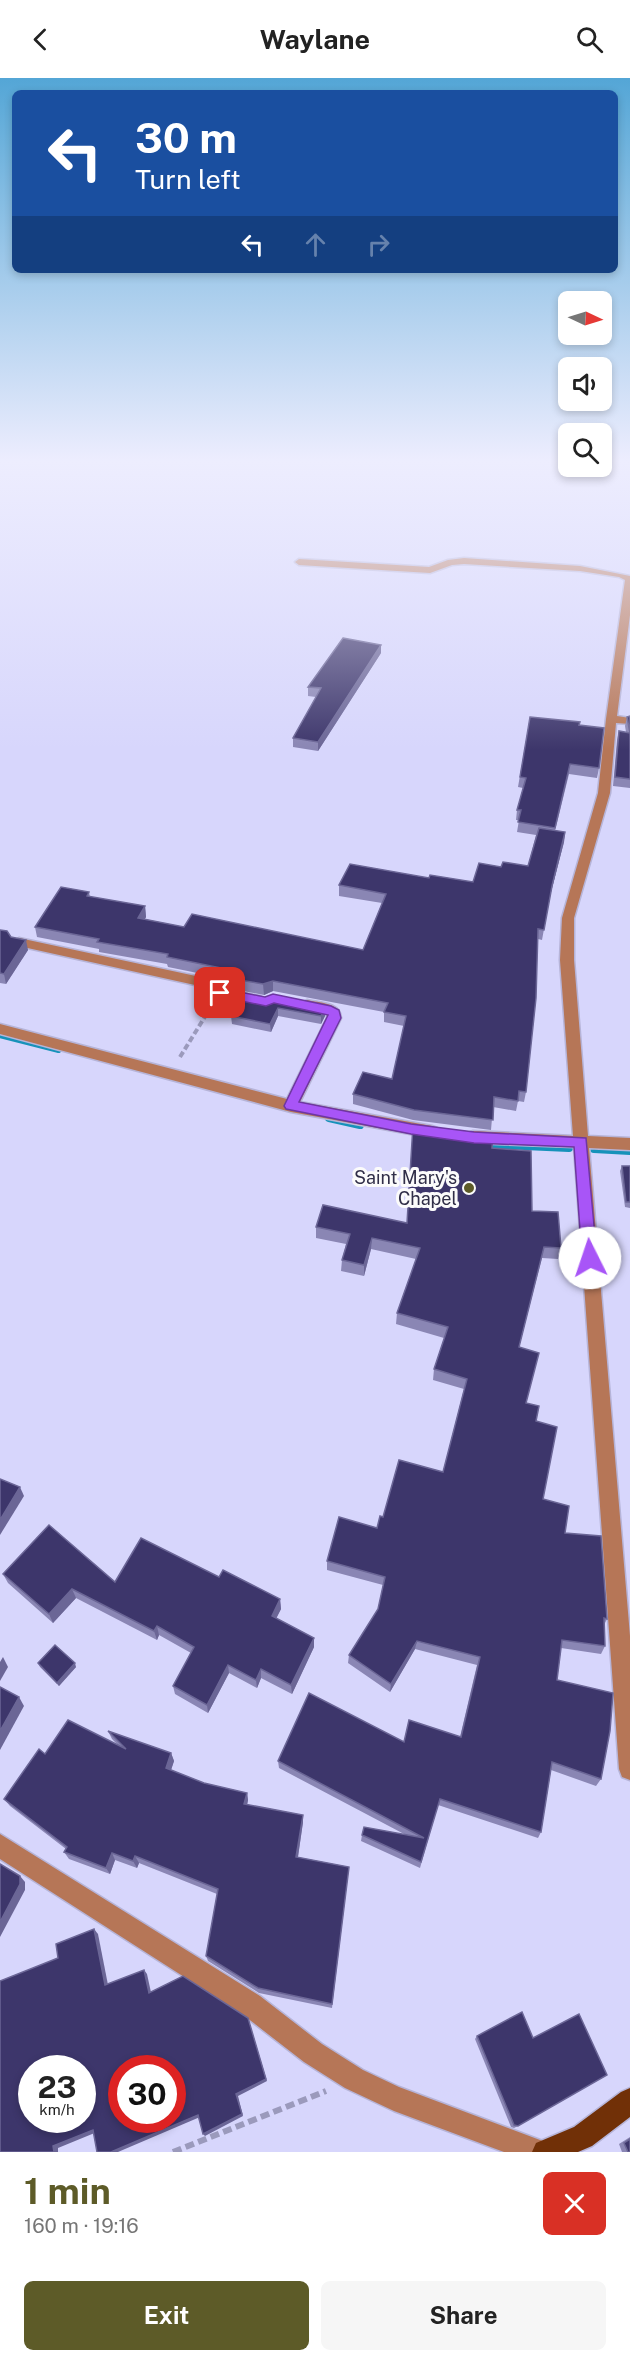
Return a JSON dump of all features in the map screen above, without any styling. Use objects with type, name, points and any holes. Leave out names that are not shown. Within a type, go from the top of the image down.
[{"type":"main road","points":[[545,2152],[584,2144],[630,2102]]},
{"type":"street","points":[[299,562],[430,570],[451,562],[464,561],[597,570],[620,573],[627,575],[630,579],[602,801],[568,918],[567,960],[630,1769]]},
{"type":"street","points":[[611,719],[630,721]]},
{"type":"street","points":[[20,942],[219,986],[220,993],[266,1002],[273,998]]},
{"type":"street","points":[[291,1106],[334,1018],[331,1010],[296,1003]]},
{"type":"street","points":[[0,1029],[291,1106],[448,1134],[529,1141],[630,1144]]},
{"type":"street","points":[[0,1846],[251,2005],[313,2053],[354,2079],[394,2098],[539,2152]]},
{"type":"path","points":[[169,1075],[220,993]]},
{"type":"path","points":[[173,2152],[354,2079]]},
{"type":"building","points":[[343,638],[381,645],[318,742],[293,738],[321,688],[308,687]]},
{"type":"building","points":[[630,716],[630,733],[627,717]]},
{"type":"building","points":[[530,717],[580,722],[579,725],[604,728],[599,768],[570,764],[555,828],[518,822],[521,810],[517,810],[526,778],[520,777]]},
{"type":"building","points":[[619,731],[630,733],[630,779],[615,777]]},
{"type":"building","points":[[539,828],[565,832],[544,930],[538,929],[536,998],[526,1092],[519,1091],[518,1101],[494,1097],[493,1120],[414,1110],[353,1094],[363,1072],[392,1079],[406,1016],[384,1012],[388,1003],[273,981],[263,984],[227,978],[231,970],[167,957],[168,954],[97,942],[99,939],[35,927],[61,887],[89,892],[87,896],[145,906],[138,918],[184,927],[192,914],[363,950],[386,894],[339,885],[350,864],[429,878],[430,875],[473,882],[479,863],[501,867],[503,862],[528,866]]},
{"type":"building","points":[[0,930],[7,931],[11,937],[26,940],[4,974],[0,973]]},
{"type":"building","points":[[241,996],[265,1001],[275,997],[325,1008],[321,1016],[278,1008],[270,1024],[231,1016]]},
{"type":"building","points":[[413,1125],[493,1136],[492,1148],[531,1151],[532,1211],[558,1212],[561,1248],[544,1247],[519,1347],[539,1353],[526,1403],[539,1406],[536,1421],[557,1427],[543,1499],[569,1506],[565,1533],[601,1536],[607,1619],[604,1618],[605,1646],[562,1640],[557,1680],[613,1693],[610,1731],[601,1779],[552,1762],[541,1832],[440,1799],[421,1862],[362,1835],[364,1827],[424,1838],[278,1761],[309,1693],[404,1742],[409,1720],[461,1737],[480,1657],[417,1641],[391,1684],[349,1655],[378,1609],[385,1577],[327,1561],[339,1517],[377,1528],[380,1516],[383,1517],[399,1460],[443,1472],[467,1379],[434,1369],[448,1327],[397,1313],[420,1248],[372,1238],[364,1265],[342,1260],[350,1234],[316,1227],[323,1205],[407,1223]]},
{"type":"building","points":[[622,1166],[630,1166],[630,1202],[626,1202]]},
{"type":"building","points":[[0,1479],[20,1487],[0,1520]]},
{"type":"building","points":[[49,1525],[115,1582],[141,1538],[219,1577],[223,1570],[280,1599],[272,1616],[314,1638],[291,1685],[261,1669],[256,1680],[228,1665],[207,1705],[173,1686],[194,1647],[157,1626],[154,1631],[72,1589],[49,1614],[3,1574]]},
{"type":"building","points":[[55,1645],[75,1663],[57,1683],[38,1663]]},
{"type":"building","points":[[0,1687],[19,1697],[0,1731]]},
{"type":"building","points":[[68,1720],[126,1749],[108,1731],[171,1753],[166,1768],[204,1783],[247,1793],[244,1804],[303,1815],[296,1857],[349,1867],[332,2004],[258,1988],[206,1956],[218,1889],[135,1856],[133,1861],[112,1853],[106,1868],[64,1852],[67,1847],[4,1799],[39,1749],[45,1754]]},
{"type":"building","points":[[0,1864],[20,1876],[20,1884],[0,1922]]},
{"type":"building","points":[[94,1929],[105,1985],[144,1970],[149,1993],[183,1976],[248,2018],[266,2079],[236,2094],[242,2114],[203,2134],[198,2115],[186,2120],[186,2055],[108,2055],[108,2133],[156,2133],[111,2152],[97,2152],[94,2133],[96,2133],[96,2055],[18,2055],[18,2133],[86,2133],[53,2146],[54,2152],[0,2152],[0,1981],[58,1958],[56,1944]]},
{"type":"building","points":[[522,2012],[533,2038],[579,2014],[607,2075],[518,2126],[514,2125],[477,2036]]},
{"type":"building","points":[[630,2139],[630,2152],[628,2152],[624,2143]]},
{"type":"waterway","points":[[0,1034],[58,1049]]},
{"type":"waterway","points":[[329,1118],[360,1125]]},
{"type":"waterway","points":[[483,1144],[569,1148]]},
{"type":"waterway","points":[[594,1149],[630,1151]]},
{"type":"place","name":"Saint Mary's Chapel","points":[[469,1188]]},
{"type":"route","points":[[220,993],[266,1002],[273,998],[331,1010],[334,1013],[334,1018],[291,1106],[411,1129],[474,1137],[581,1142],[590,1258]]}]
